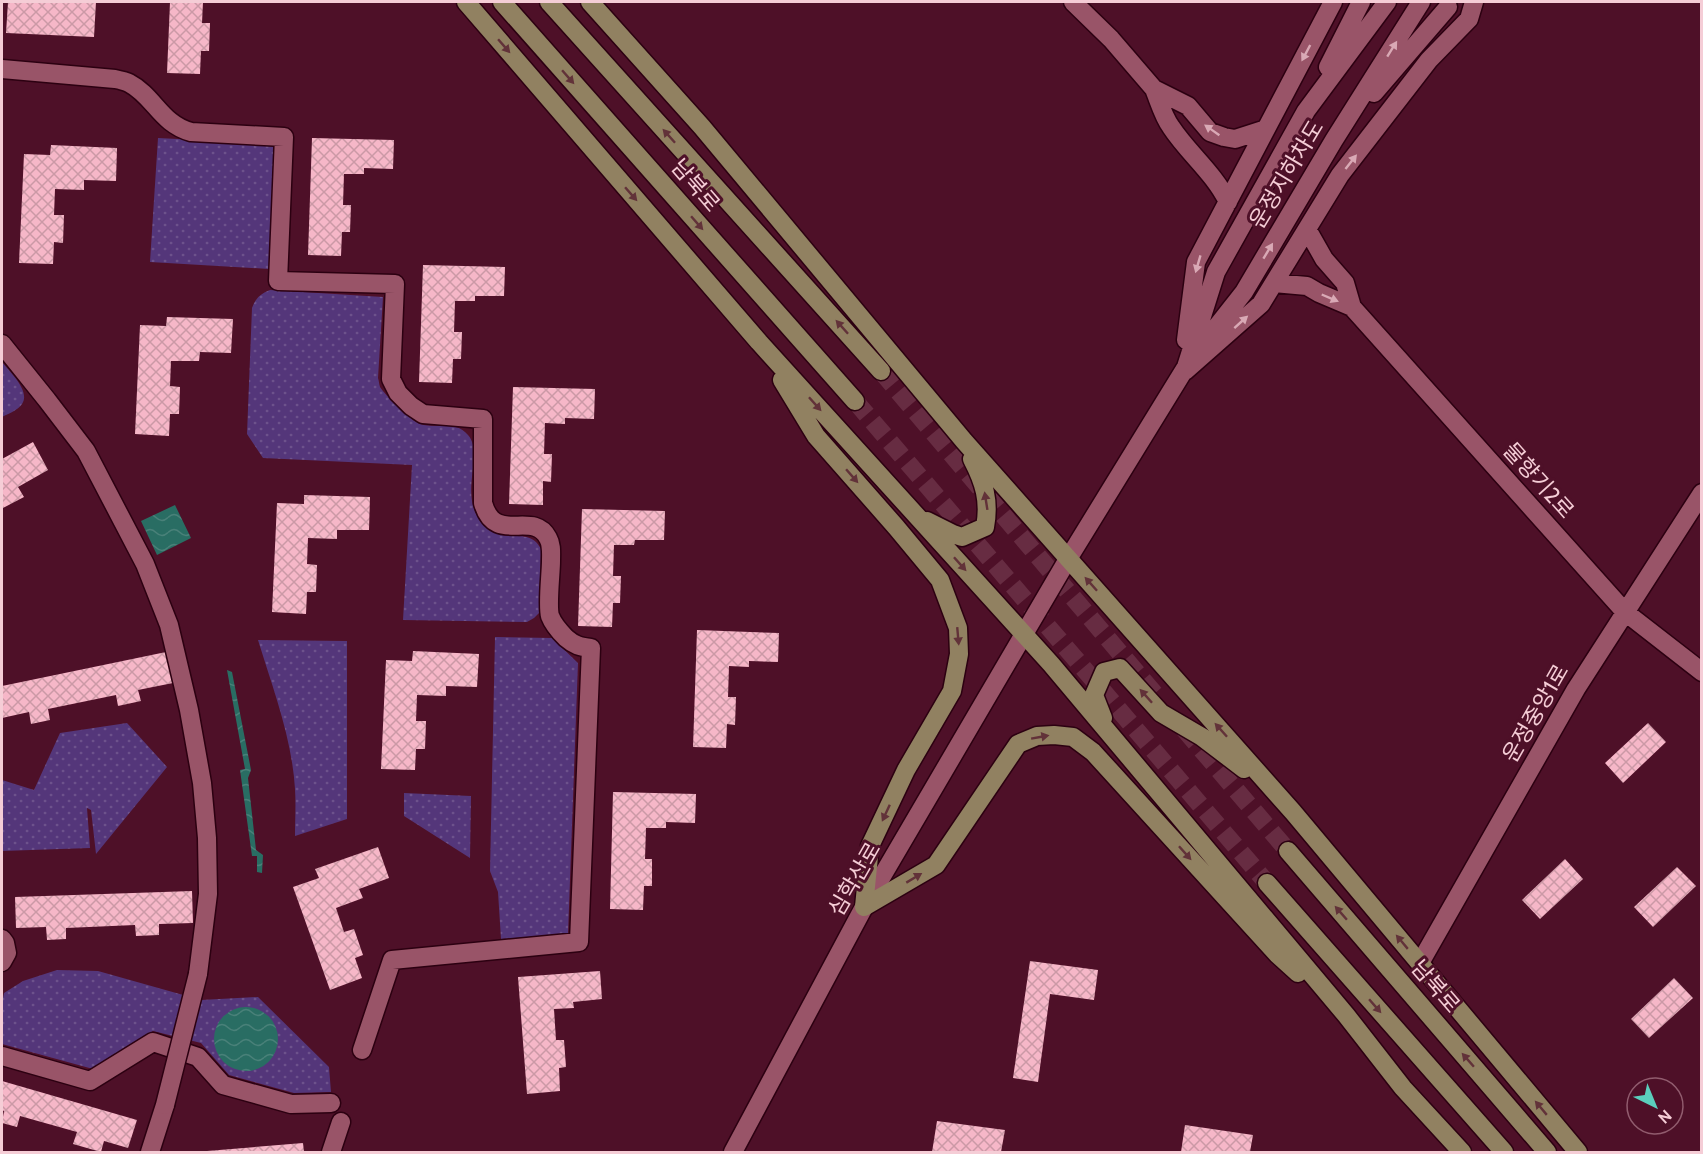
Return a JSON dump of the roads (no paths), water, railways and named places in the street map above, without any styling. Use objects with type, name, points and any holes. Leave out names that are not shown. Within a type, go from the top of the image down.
[{"type":"main road","points":[[466,2],[759,342],[1024,634],[1346,1015],[1403,1088],[1462,1152]]},
{"type":"main road","name":"남북로","points":[[502,2],[855,401]]},
{"type":"main road","name":"남북로","points":[[549,2],[881,371]]},
{"type":"main road","points":[[590,2],[702,127],[964,441],[1277,793],[1578,1152]]},
{"type":"main road","points":[[759,342],[816,436],[940,580],[958,628],[959,654],[952,691],[906,770],[870,846],[864,907]]},
{"type":"main road","points":[[917,516],[962,537],[984,527],[988,509],[981,477],[964,441]]},
{"type":"main road","points":[[1108,732],[1094,695],[1104,672],[1120,668],[1161,713],[1202,737],[1277,793]]},
{"type":"main road","points":[[864,907],[936,865],[1018,744],[1037,736],[1073,737],[1093,752],[1277,954],[1346,1015]]},
{"type":"main road","name":"남북로","points":[[1288,851],[1547,1152]]},
{"type":"main road","points":[[1267,883],[1504,1152]]},
{"type":"street","points":[[1073,2],[1111,39],[1154,89],[1170,126],[1223,190],[1228,202]]},
{"type":"street","points":[[1184,371],[1196,262],[1333,2]]},
{"type":"street","points":[[1184,371],[1216,272],[1306,111],[1361,2]]},
{"type":"street","points":[[1306,111],[1387,2]]},
{"type":"street","name":"운정지하차도","points":[[1184,371],[1244,292],[1334,140],[1421,2]]},
{"type":"street","points":[[1184,371],[1261,304],[1340,175],[1429,60],[1469,19],[1474,2]]},
{"type":"street","points":[[1334,140],[1449,7]]},
{"type":"street","points":[[2,69],[116,79],[129,83],[141,92],[166,120],[179,129],[191,132],[284,137],[278,281],[395,285],[391,379],[398,393],[423,414],[483,418],[483,503],[486,513],[496,524],[530,526],[540,530],[548,537],[552,548],[550,614],[554,624],[567,639],[580,648],[591,648],[579,942],[392,960],[362,1050]]},
{"type":"street","points":[[1154,89],[1188,106],[1210,132],[1235,139],[1266,129]]},
{"type":"street","points":[[1307,229],[1324,259],[1346,283],[1352,307]]},
{"type":"street","points":[[1274,283],[1306,286],[1352,307]]},
{"type":"street","name":"물향기2로","points":[[1352,307],[1625,612],[1701,672]]},
{"type":"street","points":[[2,344],[86,452],[145,564],[169,625],[189,710],[202,783],[207,838],[208,894],[198,974],[165,1105],[150,1152]]},
{"type":"street","name":"심학산로","points":[[733,1152],[864,907],[1068,559],[1184,371]]},
{"type":"street","name":"운정중앙1로","points":[[1420,963],[1576,689],[1701,493]]},
{"type":"street","points":[[2,939],[7,953],[2,962]]},
{"type":"street","points":[[2,1056],[90,1081],[153,1042],[198,1057],[223,1085],[291,1104],[331,1103]]},
{"type":"street","points":[[331,1152],[341,1122]]},
{"type":"water","points":[[175,505],[191,538],[157,555],[141,521]]},
{"type":"water","points":[[227,670],[232,672],[251,770],[248,778],[256,850],[263,855],[262,873],[257,872],[257,856],[252,856],[240,770],[245,769]]},
{"type":"water","points":[[246,1007],[264,1012],[269,1016],[273,1021],[278,1039],[273,1057],[269,1062],[264,1066],[246,1071],[228,1066],[223,1062],[219,1057],[214,1039],[219,1021],[223,1016],[228,1012]]},
{"type":"tunnel","points":[[881,371],[1159,699]]},
{"type":"tunnel","points":[[855,401],[1267,883]]},
{"type":"tunnel","points":[[1184,729],[1288,851]]}]
